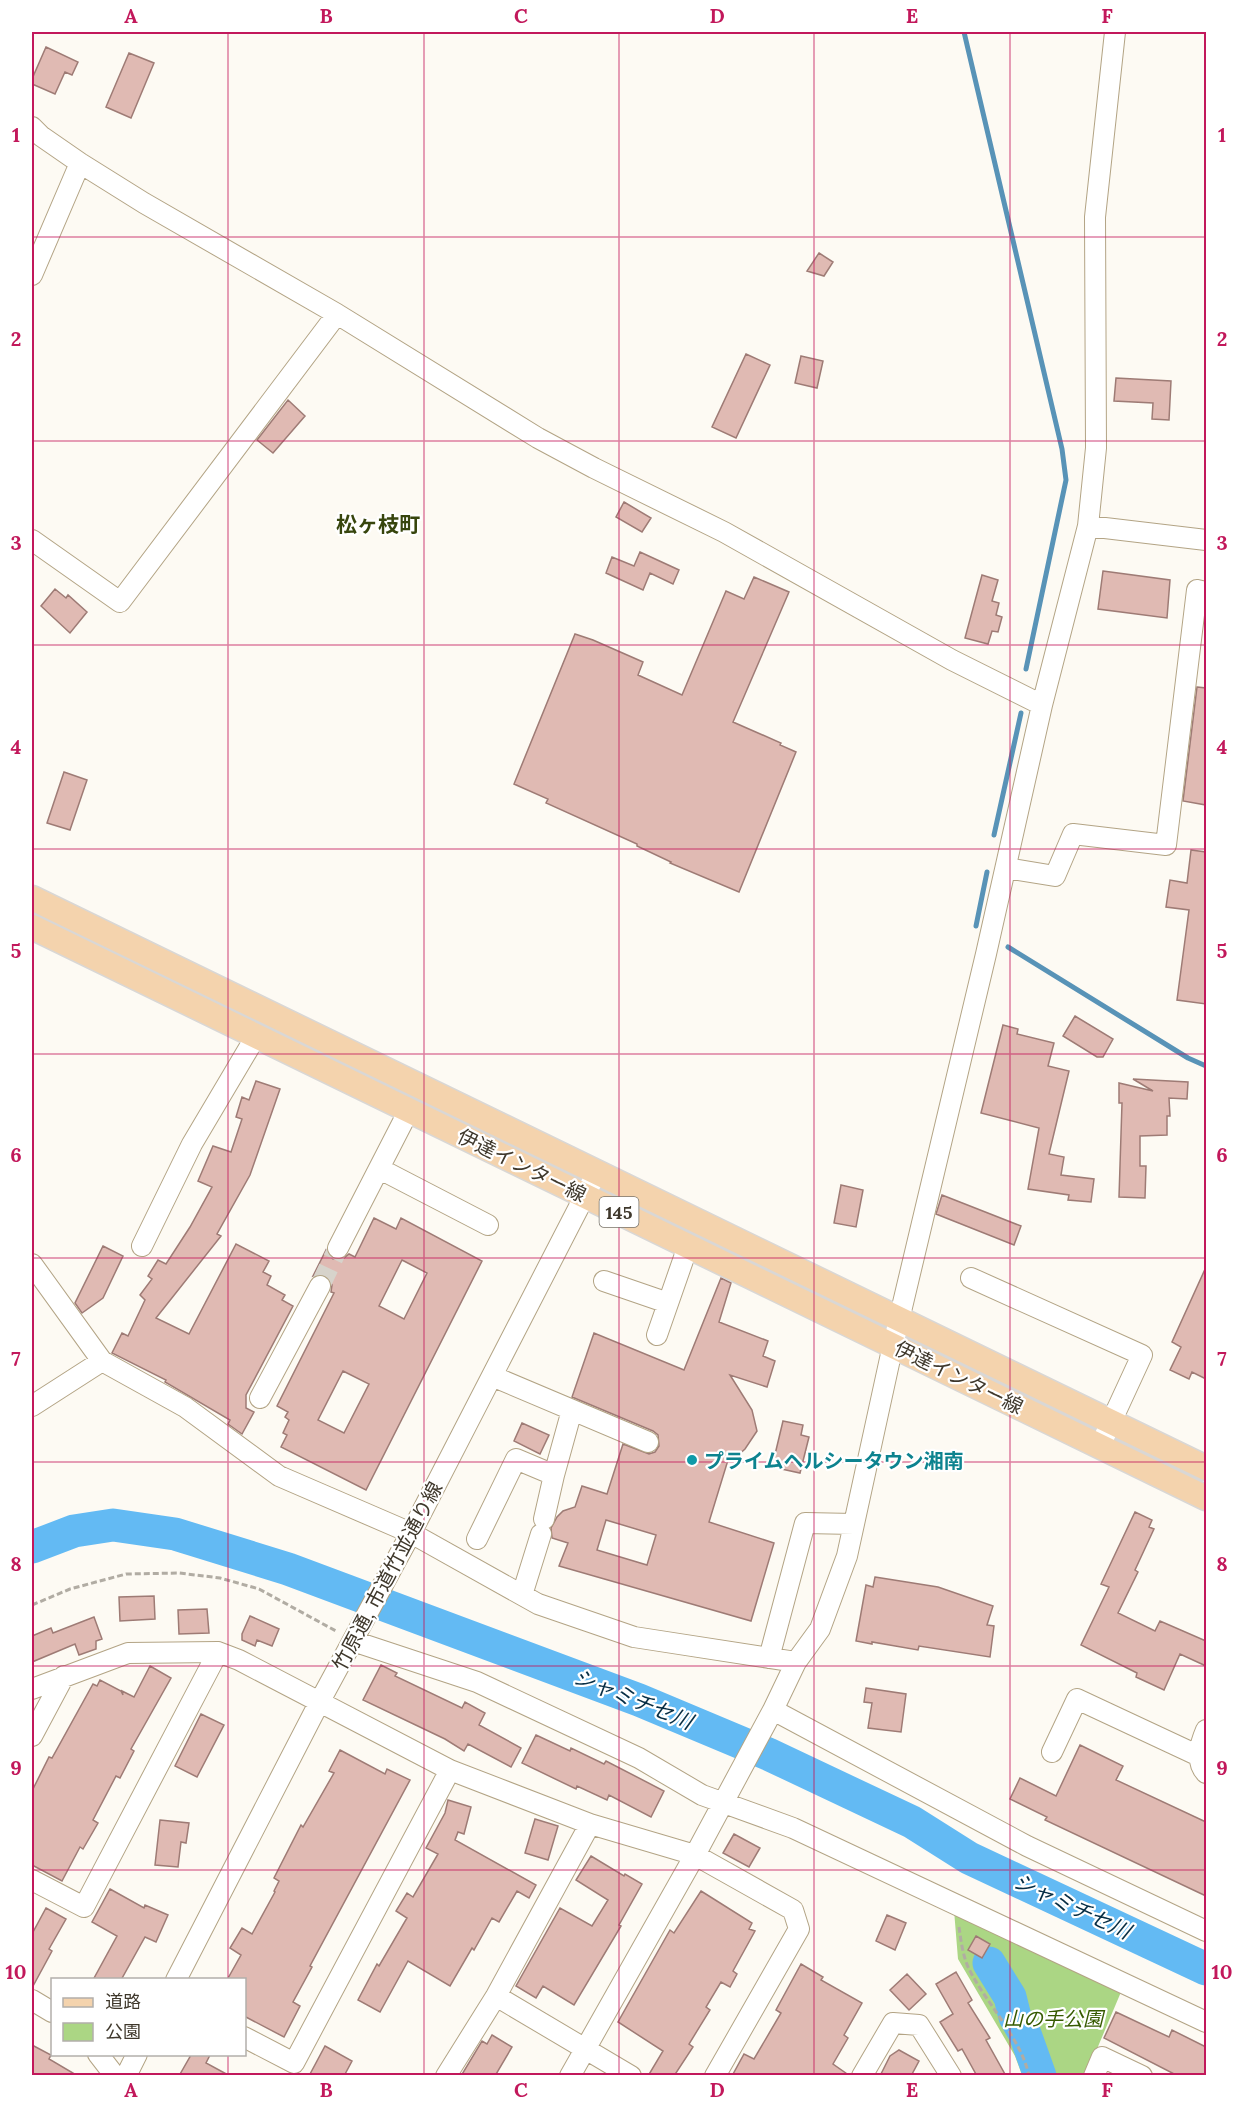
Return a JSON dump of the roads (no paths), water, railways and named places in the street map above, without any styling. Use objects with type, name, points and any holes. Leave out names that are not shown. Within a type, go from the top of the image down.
[{"type":"main road","name":"伊達インター線","points":[[32,898],[1206,1468]]},
{"type":"main road","name":"伊達インター線","points":[[32,927],[1206,1498]]},
{"type":"street","points":[[570,2076],[770,1717],[796,1662],[820,1629],[847,1556],[893,1345],[1006,868],[1042,705],[1088,526],[1096,448],[1095,217],[1114,32]]},
{"type":"street","points":[[32,127],[80,164],[337,314],[538,438],[724,532],[952,660],[1042,705]]},
{"type":"street","points":[[32,275],[80,164]]},
{"type":"street","points":[[32,540],[120,602],[337,314]]},
{"type":"street","points":[[1088,526],[1206,540]]},
{"type":"street","points":[[1006,868],[1055,876],[1073,834],[1166,845],[1197,590],[1206,592]]},
{"type":"street","points":[[142,1246],[192,1144],[256,1036]]},
{"type":"street","points":[[323,1068],[333,1044]]},
{"type":"street","points":[[338,1248],[409,1110]]},
{"type":"street","points":[[380,1169],[488,1225]]},
{"type":"street","name":"竹原通, 市道竹並通り線","points":[[177,1978],[320,1701],[411,1533],[597,1172]]},
{"type":"street","points":[[657,1335],[688,1246]]},
{"type":"street","points":[[32,1264],[102,1361],[185,1407],[279,1476],[411,1533],[538,1604],[634,1637],[796,1662]]},
{"type":"street","points":[[971,1278],[1142,1355],[1100,1446]]},
{"type":"street","points":[[604,1281],[668,1303]]},
{"type":"street","points":[[260,1398],[320,1286]]},
{"type":"street","points":[[32,1406],[102,1361]]},
{"type":"street","points":[[492,1376],[648,1442]]},
{"type":"street","points":[[522,1595],[543,1527],[554,1475],[572,1410]]},
{"type":"street","points":[[477,1539],[516,1459],[554,1475]]},
{"type":"street","points":[[769,1658],[805,1523],[854,1524]]},
{"type":"street","points":[[357,1634],[477,1682],[639,1758],[702,1795],[725,1798],[793,1828],[1206,2022]]},
{"type":"street","points":[[32,1880],[84,1907],[218,1652]]},
{"type":"street","points":[[32,1689],[128,1653],[218,1652],[240,1660],[450,1770],[590,1824],[694,1855],[793,1910],[799,1929],[715,2076]]},
{"type":"street","points":[[32,1736],[63,1676]]},
{"type":"street","points":[[1052,1752],[1077,1699],[1202,1765],[1206,1730]]},
{"type":"street","points":[[770,1717],[1206,1931]]},
{"type":"street","points":[[246,2038],[294,2063],[450,1770]]},
{"type":"street","points":[[446,2076],[496,1996],[590,1824]]},
{"type":"street","points":[[496,1996],[631,2076]]},
{"type":"street","points":[[32,2000],[51,2011]]},
{"type":"street","points":[[862,2076],[893,2023],[919,2025],[951,2076]]},
{"type":"street","points":[[99,2056],[115,2076]]},
{"type":"street","points":[[126,2076],[136,2056]]},
{"type":"street","points":[[1094,2076],[1102,2057],[1142,2076]]},
{"type":"waterway","points":[[964,32],[1062,449],[1066,480],[1026,669]]},
{"type":"waterway","points":[[994,835],[1021,713]]},
{"type":"waterway","points":[[976,926],[987,872]]},
{"type":"waterway","points":[[1008,947],[1188,1058],[1206,1066]]},
{"type":"waterway","name":"シャミチセ川","points":[[32,1547],[74,1531],[113,1525],[175,1534],[288,1569],[639,1700],[768,1754],[912,1822],[969,1858],[1206,1969]]},
{"type":"waterway","points":[[989,1963],[1010,1997],[1015,2017],[1025,2034],[1040,2076]]},
{"type":"tunnel","points":[[320,1286],[338,1248]]},
{"type":"place","name":"プライムヘルシータウン湘南","points":[[692,1460]]},
{"type":"district","name":"松ヶ枝町","points":[[378,524]]},
{"type":"park label","name":"山の手公園","points":[[1053,2018]]}]
